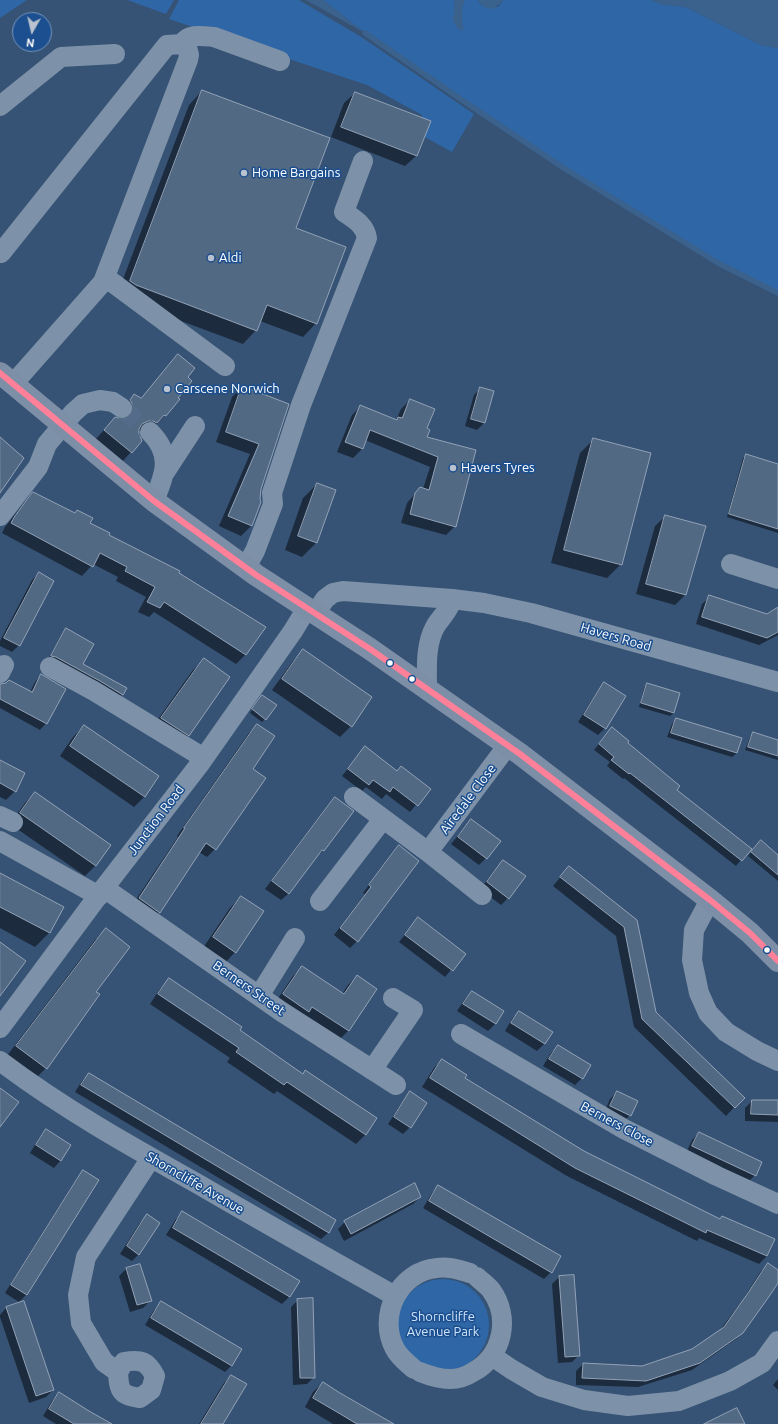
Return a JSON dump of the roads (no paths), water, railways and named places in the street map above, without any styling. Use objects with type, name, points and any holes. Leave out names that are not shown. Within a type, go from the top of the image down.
[{"type":"main road","points":[[6,378],[154,501],[246,567],[508,745],[710,900],[750,933],[778,961]]},
{"type":"street","points":[[182,44],[184,40],[192,37],[214,37],[280,61]]},
{"type":"street","points":[[1,253],[167,45],[182,44],[187,47],[189,55],[188,60],[103,282],[6,378]]},
{"type":"street","points":[[0,106],[61,57],[92,64],[115,54]]},
{"type":"street","points":[[246,567],[255,551],[272,504],[272,493],[301,405],[367,238],[366,231],[360,223],[344,212],[363,161]]},
{"type":"street","points":[[105,277],[226,366]]},
{"type":"street","points":[[0,516],[38,467],[47,444],[73,413],[83,404],[100,400],[113,402],[122,408]]},
{"type":"street","points":[[154,501],[165,472],[195,426]]},
{"type":"street","points":[[150,432],[164,453],[165,472]]},
{"type":"street","points":[[731,564],[778,579]]},
{"type":"street","name":"Havers Road","points":[[311,611],[333,593],[343,591],[452,599],[484,603],[531,613],[778,682]]},
{"type":"street","points":[[427,689],[428,649],[434,629],[445,611],[451,605],[452,599]]},
{"type":"street","name":"Junction Road","points":[[0,1028],[204,758],[293,631],[311,611]]},
{"type":"street","points":[[50,667],[94,691],[204,758]]},
{"type":"street","name":"Airedale Close","points":[[428,852],[508,745]]},
{"type":"street","points":[[354,797],[482,894]]},
{"type":"street","points":[[320,901],[383,819]]},
{"type":"street","name":"Berners Street","points":[[0,841],[102,892],[282,1012],[396,1085]]},
{"type":"street","points":[[710,900],[694,930],[692,960],[699,993],[708,1013],[726,1032],[757,1052],[778,1061]]},
{"type":"street","points":[[259,996],[295,938]]},
{"type":"street","points":[[372,1070],[413,1010],[393,998]]},
{"type":"street","name":"Berners Close","points":[[461,1034],[624,1129],[717,1176],[778,1204]]},
{"type":"street","name":"Shorncliffe Avenue","points":[[0,1061],[25,1080],[80,1116],[151,1158],[395,1296]]},
{"type":"street","points":[[118,1372],[104,1362],[81,1323],[78,1295],[86,1257],[151,1158]]},
{"type":"street","points":[[436,1268],[454,1268],[474,1275],[490,1289],[499,1305],[502,1322],[500,1340],[492,1356],[481,1368],[467,1375],[452,1379],[435,1378],[417,1370],[403,1360],[395,1349],[390,1336],[388,1322],[390,1309],[395,1296],[405,1282],[420,1272],[436,1268]]},
{"type":"street","points":[[492,1356],[542,1387],[584,1400],[628,1406],[679,1401],[730,1381],[762,1363],[778,1340]]},
{"type":"waterway","points":[[365,33],[562,167],[718,263],[778,293]]},
{"type":"tunnel","points":[[122,408],[150,432]]},
{"type":"place","name":"Home Bargains","points":[[244,173]]},
{"type":"place","name":"Aldi","points":[[211,258]]},
{"type":"place","name":"Carscene Norwich","points":[[167,389]]},
{"type":"place","name":"Havers Tyres","points":[[453,468]]},
{"type":"park label","name":"Shorncliffe Avenue Park","points":[[443,1324]]}]
